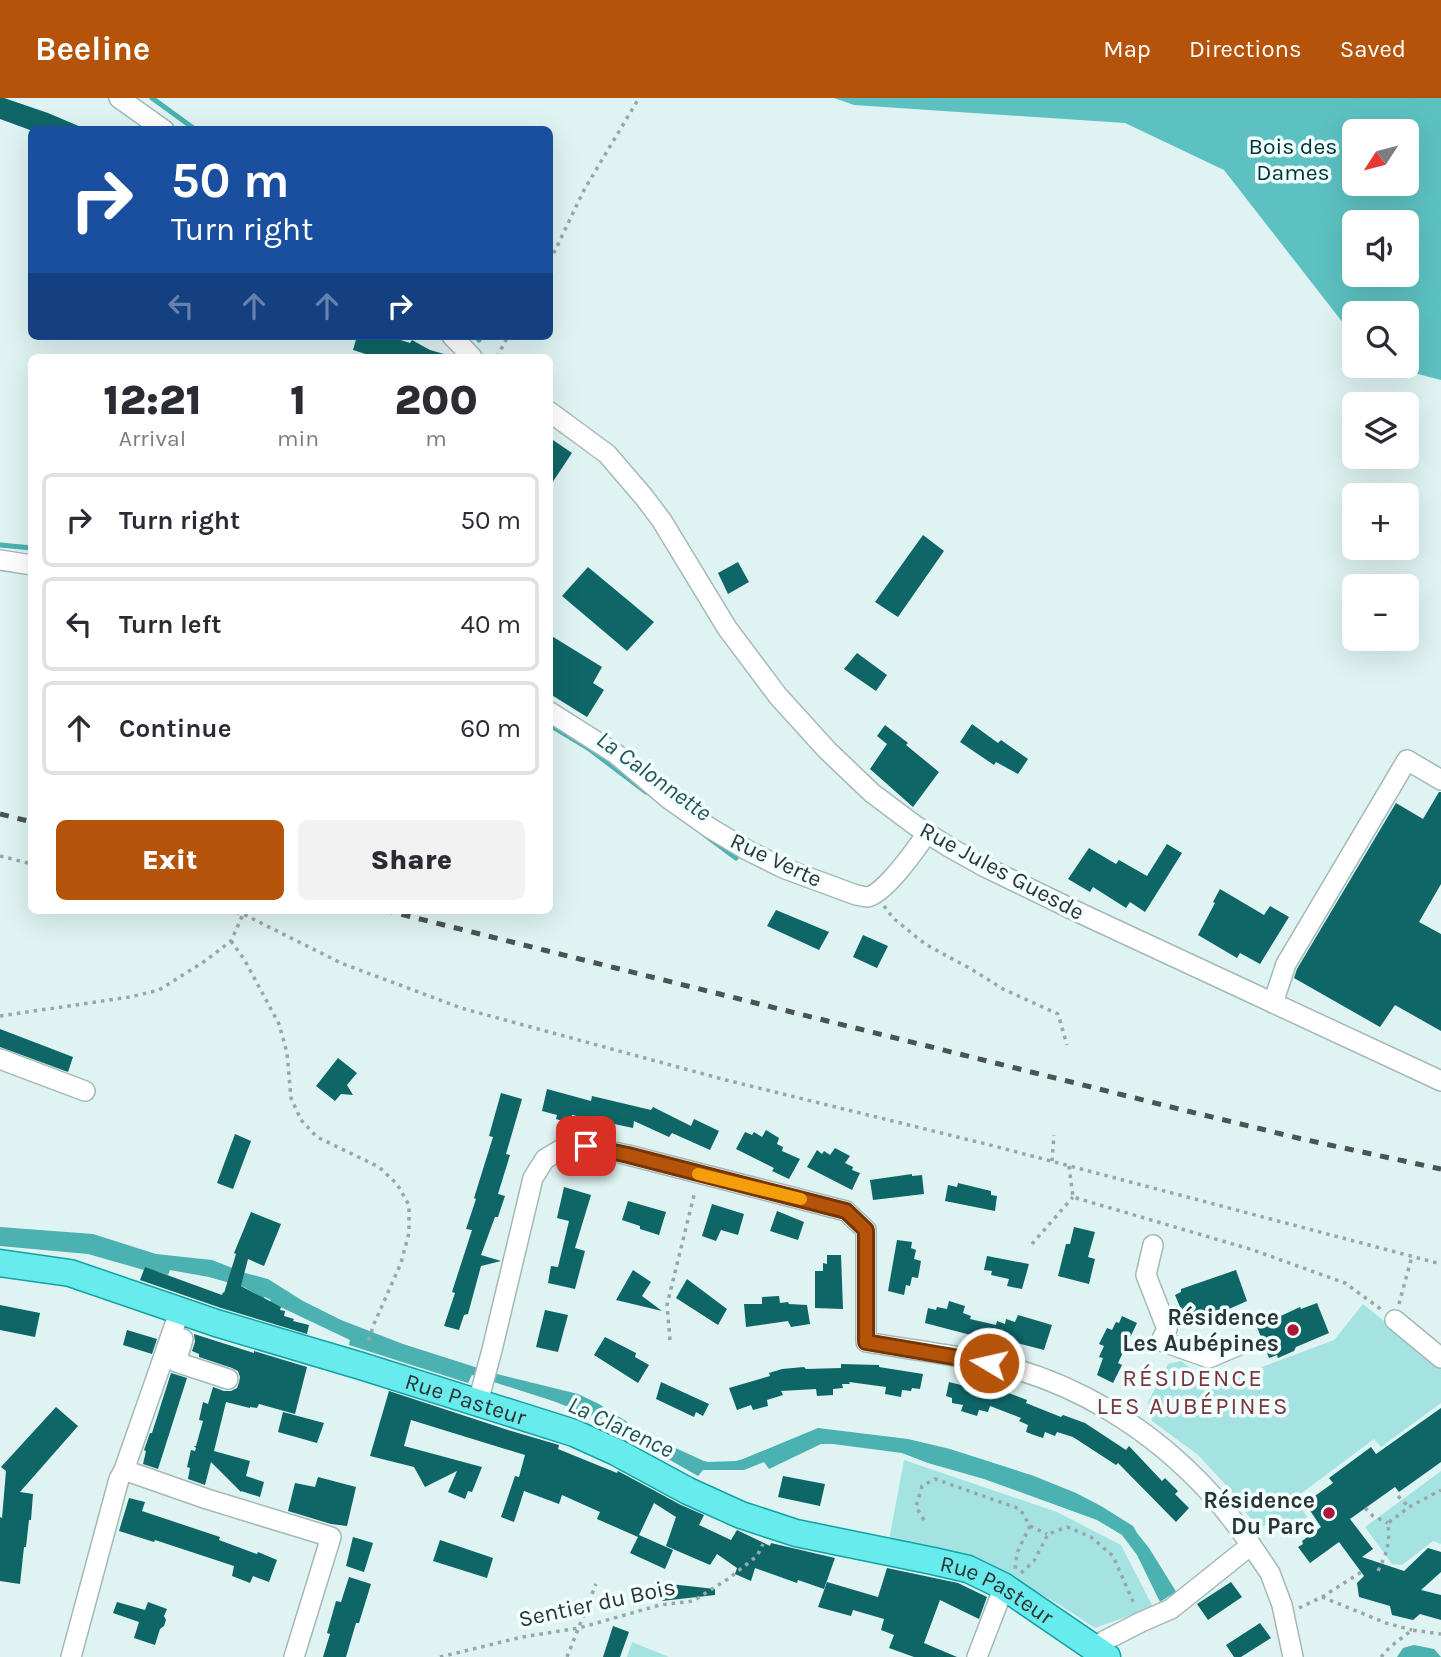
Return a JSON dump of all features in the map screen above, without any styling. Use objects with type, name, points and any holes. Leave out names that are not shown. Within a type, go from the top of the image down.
[{"type":"main road","name":"Rue Pasteur","points":[[0,1263],[70,1273],[185,1312],[483,1385],[574,1433],[616,1451],[688,1491],[741,1515],[796,1534],[956,1566],[1009,1582],[1103,1654]]},
{"type":"street","points":[[119,98],[158,126]]},
{"type":"street","points":[[456,340],[469,354]]},
{"type":"street","name":"Rue Jules Guesde","points":[[553,414],[607,454],[644,497],[662,521],[727,628],[778,696],[827,750],[872,793],[927,833],[983,866],[1441,1081]]},
{"type":"street","points":[[0,560],[28,564]]},
{"type":"street","name":"Rue Verte","points":[[553,714],[616,754],[669,799],[747,850],[783,868],[835,888],[868,897],[875,894]]},
{"type":"street","points":[[1273,1003],[1286,964],[1407,760],[1441,780]]},
{"type":"street","points":[[875,894],[900,870],[927,833]]},
{"type":"street","points":[[0,1059],[85,1091]]},
{"type":"street","points":[[483,1385],[533,1178],[545,1159],[562,1149],[586,1146],[628,1155],[846,1211],[866,1230],[866,1342],[989,1363],[1038,1377],[1085,1396],[1119,1415],[1151,1438],[1213,1495],[1251,1545],[1269,1573],[1284,1614],[1293,1657]]},
{"type":"street","points":[[1153,1245],[1146,1275],[1167,1329],[1161,1341],[1209,1358],[1237,1346]]},
{"type":"street","points":[[185,1312],[176,1362],[228,1379]]},
{"type":"street","points":[[71,1657],[119,1479],[185,1312]]},
{"type":"street","points":[[1395,1320],[1441,1358]]},
{"type":"street","points":[[124,1470],[331,1537],[294,1657]]},
{"type":"street","points":[[1103,1654],[1104,1641],[1171,1609],[1251,1545]]},
{"type":"street","points":[[977,1657],[999,1600],[1009,1582]]},
{"type":"path","points":[[553,255],[584,190],[639,98]]},
{"type":"path","points":[[0,856],[28,863]]},
{"type":"path","points":[[875,894],[893,918],[925,944],[1003,989],[1058,1014],[1067,1045]]},
{"type":"path","points":[[0,1016],[130,997],[159,990],[231,941],[243,914]]},
{"type":"path","points":[[248,914],[341,963],[461,1008],[722,1079],[1052,1161],[1441,1264]]},
{"type":"path","points":[[231,941],[244,959],[279,1024],[287,1053],[291,1098],[301,1120],[317,1137],[379,1167],[397,1184],[408,1205],[409,1233],[401,1264],[374,1324],[364,1354]]},
{"type":"path","points":[[1052,1161],[1054,1135]]},
{"type":"path","points":[[1032,1244],[1073,1197],[1069,1166]]},
{"type":"path","points":[[670,1339],[667,1305],[707,1176]]},
{"type":"path","points":[[1073,1197],[1253,1250],[1345,1283],[1395,1320],[1412,1256]]},
{"type":"path","points":[[924,1520],[916,1507],[922,1486],[935,1479],[1020,1509],[1030,1526],[1048,1534]]},
{"type":"path","points":[[1388,1523],[1409,1507],[1441,1490]]},
{"type":"path","points":[[1398,1496],[1409,1507]]},
{"type":"path","points":[[1365,1508],[1373,1516],[1388,1523]]},
{"type":"path","points":[[1378,1571],[1388,1550],[1388,1523]]},
{"type":"path","name":"Sentier du Bois","points":[[440,1657],[522,1637],[579,1628],[660,1605],[693,1601],[728,1579],[757,1556],[772,1526]]},
{"type":"path","points":[[1017,1553],[1030,1526]]},
{"type":"path","points":[[1009,1582],[1034,1562],[1048,1534],[1067,1527],[1091,1537],[1113,1556],[1141,1622]]},
{"type":"path","points":[[1284,1614],[1322,1597],[1363,1571]]},
{"type":"path","points":[[567,1657],[596,1584]]},
{"type":"path","points":[[1322,1597],[1385,1623],[1441,1634]]},
{"type":"path","points":[[1381,1657],[1412,1629]]},
{"type":"shaded area","points":[[1363,1304],[1441,1367],[1441,1403],[1381,1447],[1374,1439],[1295,1498],[1307,1517],[1292,1529],[1279,1514],[1259,1530],[1224,1483],[1198,1455],[1152,1421],[1148,1402],[1168,1364],[1181,1361],[1214,1385],[1334,1340]]},
{"type":"shaded area","points":[[904,1460],[1057,1512],[1121,1545],[1153,1607],[1095,1628],[1014,1579],[889,1540]]},
{"type":"shaded area","points":[[1441,1471],[1441,1544],[1433,1541],[1402,1565],[1392,1564],[1365,1527]]},
{"type":"shaded area","points":[[632,1642],[669,1657],[627,1657]]},
{"type":"green space","name":"Bois des Dames","points":[[834,98],[1441,98],[1441,380],[1419,374],[1419,301],[1342,301],[1342,322],[1224,170],[1125,123],[854,105]]},
{"type":"water","name":"La Clarence","points":[[0,1227],[93,1234],[156,1254],[212,1260],[268,1279],[341,1320],[403,1344],[497,1374],[578,1394],[651,1437],[708,1462],[743,1459],[818,1428],[908,1439],[950,1449],[1034,1476],[1076,1493],[1133,1526],[1177,1593],[1160,1602],[1137,1555],[1122,1535],[1097,1520],[902,1453],[821,1444],[769,1469],[764,1462],[744,1470],[703,1470],[698,1476],[610,1428],[611,1423],[472,1375],[468,1383],[349,1345],[350,1340],[244,1287],[170,1270],[168,1275],[145,1268],[144,1270],[88,1254],[0,1246]]},
{"type":"water","points":[[1414,1645],[1434,1649],[1441,1657],[1397,1657],[1403,1648]]},
{"type":"building","points":[[0,98],[4,98],[79,126],[28,126],[28,129],[0,119]]},
{"type":"building","points":[[356,340],[401,340],[410,343],[412,340],[444,354],[366,354],[353,350]]},
{"type":"building","points":[[553,440],[572,453],[553,482]]},
{"type":"building","points":[[923,535],[944,551],[898,617],[875,602]]},
{"type":"building","points":[[738,562],[749,582],[728,594],[718,573]]},
{"type":"building","points":[[588,567],[654,622],[627,651],[562,596]]},
{"type":"building","points":[[553,637],[602,667],[593,683],[604,690],[587,717],[553,696]]},
{"type":"building","points":[[857,653],[887,675],[876,691],[844,669]]},
{"type":"building","points":[[972,724],[998,743],[1001,740],[1028,759],[1018,774],[996,762],[994,765],[960,742]]},
{"type":"building","points":[[885,725],[939,772],[913,807],[870,769],[887,744],[877,736]]},
{"type":"building","points":[[1439,792],[1441,884],[1419,922],[1441,934],[1441,1031],[1395,1005],[1380,1027],[1294,978],[1396,803],[1423,819]]},
{"type":"building","points":[[1167,844],[1182,853],[1145,912],[1130,902],[1126,908],[1093,887],[1090,892],[1068,879],[1089,848],[1116,864],[1119,860],[1147,876]]},
{"type":"building","points":[[1220,889],[1264,915],[1270,906],[1289,917],[1260,964],[1240,953],[1237,958],[1198,935]]},
{"type":"building","points":[[776,910],[829,932],[819,950],[767,926]]},
{"type":"building","points":[[863,935],[888,946],[877,968],[853,957]]},
{"type":"building","points":[[0,1029],[73,1057],[68,1072],[0,1047]]},
{"type":"building","points":[[338,1058],[357,1073],[347,1085],[353,1095],[341,1094],[335,1101],[316,1086]]},
{"type":"building","points":[[547,1089],[591,1101],[592,1096],[651,1110],[653,1107],[691,1126],[694,1119],[719,1131],[710,1150],[672,1133],[669,1137],[634,1121],[633,1128],[572,1115],[570,1123],[556,1119],[557,1115],[542,1111]]},
{"type":"building","points":[[501,1093],[522,1099],[498,1194],[505,1196],[481,1255],[501,1261],[481,1266],[468,1314],[464,1315],[459,1330],[444,1326],[472,1230],[466,1229],[493,1137],[489,1136]]},
{"type":"building","points":[[766,1130],[779,1138],[777,1144],[783,1147],[782,1151],[800,1159],[789,1179],[772,1171],[774,1168],[736,1149],[745,1132],[752,1135],[754,1132],[762,1137]]},
{"type":"building","points":[[235,1134],[251,1141],[233,1189],[217,1183]]},
{"type":"building","points":[[835,1148],[850,1156],[845,1163],[860,1173],[852,1190],[807,1167],[817,1150],[830,1155]]},
{"type":"building","points":[[922,1175],[924,1194],[873,1200],[870,1180]]},
{"type":"building","points":[[958,1183],[991,1191],[991,1195],[997,1196],[995,1211],[945,1201],[948,1185],[957,1187]]},
{"type":"building","points":[[564,1187],[591,1195],[575,1248],[585,1251],[575,1289],[548,1283],[551,1266],[558,1267],[569,1221],[557,1218]]},
{"type":"building","points":[[628,1201],[666,1212],[659,1235],[622,1220]]},
{"type":"building","points":[[712,1204],[744,1214],[738,1235],[721,1230],[716,1241],[702,1236]]},
{"type":"building","points":[[777,1211],[804,1222],[798,1240],[770,1231]]},
{"type":"building","points":[[251,1212],[281,1224],[264,1266],[248,1259],[241,1286],[281,1307],[280,1310],[285,1311],[284,1316],[309,1325],[307,1334],[140,1280],[145,1267],[222,1295],[236,1254],[234,1253]]},
{"type":"building","points":[[1074,1227],[1095,1232],[1088,1257],[1095,1259],[1089,1284],[1058,1276],[1066,1244],[1070,1244]]},
{"type":"building","points":[[897,1240],[912,1242],[911,1248],[916,1250],[914,1259],[921,1261],[918,1278],[912,1277],[910,1286],[906,1285],[904,1295],[888,1291]]},
{"type":"building","points":[[827,1255],[841,1255],[843,1309],[815,1308],[815,1271],[823,1271],[823,1263],[827,1264]]},
{"type":"building","points":[[987,1256],[1029,1264],[1022,1289],[1007,1286],[1009,1279],[991,1275],[992,1271],[984,1270]]},
{"type":"building","points":[[633,1270],[651,1282],[642,1296],[662,1311],[616,1300]]},
{"type":"building","name":"Résidence Les Aubépines","points":[[1236,1270],[1247,1301],[1211,1319],[1188,1326],[1175,1295],[1181,1292],[1181,1289]]},
{"type":"building","points":[[687,1279],[727,1309],[718,1325],[676,1298]]},
{"type":"building","points":[[779,1296],[780,1303],[807,1305],[810,1324],[791,1327],[788,1321],[746,1327],[744,1304],[762,1304],[762,1297]]},
{"type":"building","points":[[949,1301],[965,1306],[963,1313],[971,1316],[970,1319],[996,1325],[997,1321],[1005,1324],[1006,1319],[1015,1322],[1018,1315],[1052,1325],[1044,1350],[1002,1339],[1001,1343],[925,1323],[928,1308],[947,1309]]},
{"type":"building","name":"Résidence Les Aubépines","points":[[1317,1303],[1329,1333],[1278,1358],[1277,1355],[1269,1358],[1257,1327],[1300,1307],[1301,1309]]},
{"type":"building","points":[[0,1305],[40,1313],[35,1337],[0,1330]]},
{"type":"building","points":[[545,1310],[568,1315],[558,1352],[536,1347]]},
{"type":"building","points":[[1122,1316],[1137,1323],[1118,1363],[1122,1365],[1113,1383],[1097,1375],[1103,1358],[1099,1357],[1104,1346],[1099,1344],[1107,1328],[1112,1330]]},
{"type":"building","points":[[127,1330],[157,1339],[152,1354],[123,1345]]},
{"type":"building","points":[[194,1334],[307,1367],[295,1414],[259,1404],[257,1408],[250,1408],[226,1402],[214,1451],[250,1461],[246,1476],[264,1482],[260,1497],[241,1492],[211,1462],[205,1485],[188,1479],[190,1468],[187,1467],[191,1450],[195,1451],[194,1446],[203,1421],[199,1420],[203,1402],[208,1404],[213,1387],[224,1391],[237,1388],[240,1377],[238,1371],[199,1357],[199,1354],[192,1351]]},
{"type":"building","points":[[605,1337],[636,1353],[635,1357],[649,1365],[638,1383],[594,1355]]},
{"type":"building","points":[[841,1364],[879,1365],[923,1374],[920,1389],[902,1390],[901,1397],[885,1394],[886,1387],[849,1382],[850,1384],[842,1384],[843,1388],[833,1389],[833,1395],[817,1396],[816,1389],[781,1391],[783,1395],[767,1400],[768,1406],[753,1410],[751,1405],[737,1410],[729,1388],[770,1376],[769,1373],[782,1369],[841,1368]]},
{"type":"building","points":[[171,1373],[187,1378],[158,1469],[143,1464],[144,1450]]},
{"type":"building","points":[[661,1382],[709,1404],[703,1416],[696,1412],[694,1417],[656,1399]]},
{"type":"building","points":[[949,1382],[993,1393],[993,1389],[1006,1392],[1061,1417],[1063,1415],[1085,1423],[1126,1450],[1129,1446],[1162,1481],[1165,1478],[1178,1491],[1175,1494],[1189,1508],[1176,1522],[1118,1463],[1116,1465],[1073,1437],[1057,1432],[1055,1436],[1045,1432],[1043,1438],[1034,1435],[1026,1432],[1028,1425],[1019,1421],[1021,1418],[990,1406],[988,1412],[979,1410],[977,1416],[961,1411],[963,1405],[952,1403],[952,1398],[946,1396]]},
{"type":"building","points":[[389,1391],[559,1445],[558,1449],[617,1473],[618,1471],[704,1515],[699,1525],[731,1540],[737,1530],[770,1546],[771,1543],[835,1558],[824,1589],[798,1580],[797,1583],[755,1568],[751,1581],[735,1574],[737,1568],[717,1554],[710,1565],[666,1546],[676,1517],[654,1503],[639,1535],[673,1550],[665,1569],[630,1553],[638,1537],[597,1519],[600,1512],[562,1495],[559,1504],[524,1491],[514,1522],[501,1517],[515,1476],[519,1477],[525,1455],[411,1420],[404,1446],[482,1467],[472,1492],[468,1491],[465,1499],[448,1492],[457,1471],[425,1487],[414,1467],[370,1456]]},
{"type":"building","points":[[56,1407],[78,1426],[20,1492],[33,1494],[20,1584],[0,1581],[0,1517],[2,1518],[6,1471],[1,1467]]},
{"type":"building","name":"Résidence Du Parc","points":[[1441,1408],[1441,1462],[1399,1492],[1395,1487],[1350,1519],[1373,1549],[1362,1557],[1404,1571],[1428,1548],[1441,1552],[1441,1572],[1421,1590],[1441,1595],[1441,1620],[1420,1614],[1413,1620],[1392,1615],[1390,1606],[1359,1597],[1357,1583],[1364,1576],[1339,1542],[1310,1563],[1298,1547],[1321,1527],[1305,1503],[1333,1483],[1329,1478],[1371,1447],[1376,1454]]},
{"type":"building","points":[[283,1412],[324,1423],[317,1443],[278,1432]]},
{"type":"building","points":[[783,1476],[825,1484],[820,1506],[778,1497]]},
{"type":"building","points":[[318,1477],[356,1487],[347,1526],[288,1511],[295,1483],[315,1487]]},
{"type":"building","points":[[129,1498],[145,1502],[142,1511],[220,1537],[219,1540],[277,1560],[269,1582],[253,1576],[250,1583],[232,1576],[234,1566],[119,1531]]},
{"type":"building","points":[[353,1537],[373,1543],[364,1572],[346,1566]]},
{"type":"building","points":[[440,1540],[493,1558],[487,1578],[433,1561]]},
{"type":"building","points":[[887,1568],[958,1583],[987,1597],[979,1619],[940,1600],[924,1643],[957,1657],[914,1657],[889,1648],[894,1635],[881,1630],[884,1619],[853,1610],[851,1616],[818,1607],[827,1582],[878,1597]]},
{"type":"building","points":[[349,1577],[371,1584],[359,1623],[356,1623],[346,1657],[323,1657],[336,1601],[341,1602]]},
{"type":"building","points":[[1231,1582],[1242,1597],[1208,1620],[1197,1604]]},
{"type":"building","points":[[670,1584],[715,1589],[715,1595],[662,1601]]},
{"type":"building","points":[[117,1602],[145,1610],[148,1602],[167,1609],[164,1626],[160,1629],[155,1645],[134,1638],[139,1622],[113,1613]]},
{"type":"building","points":[[1260,1623],[1271,1638],[1241,1657],[1234,1657],[1226,1645]]},
{"type":"building","points":[[613,1626],[629,1632],[620,1657],[603,1657]]},
{"type":"waterway","points":[[152,98],[190,126]]},
{"type":"waterway","name":"La Calonnette","points":[[0,545],[28,548]]},
{"type":"waterway","name":"La Calonnette","points":[[553,727],[588,748],[646,792]]},
{"type":"waterway","name":"La Calonnette","points":[[705,835],[736,858]]},
{"type":"railway","points":[[0,814],[28,821]]},
{"type":"railway","points":[[400,914],[1171,1107],[1441,1169]]},
{"type":"slow traffic","points":[[698,1174],[801,1199]]},
{"type":"place","name":"Résidence Les Aubépines","points":[[1293,1330]]},
{"type":"place","name":"Résidence Du Parc","points":[[1329,1513]]},
{"type":"district","name":"RÉSIDENCE LES AUBÉPINES","points":[[1193,1392]]},
{"type":"route","points":[[586,1146],[846,1211],[866,1230],[866,1342],[989,1363]]}]
